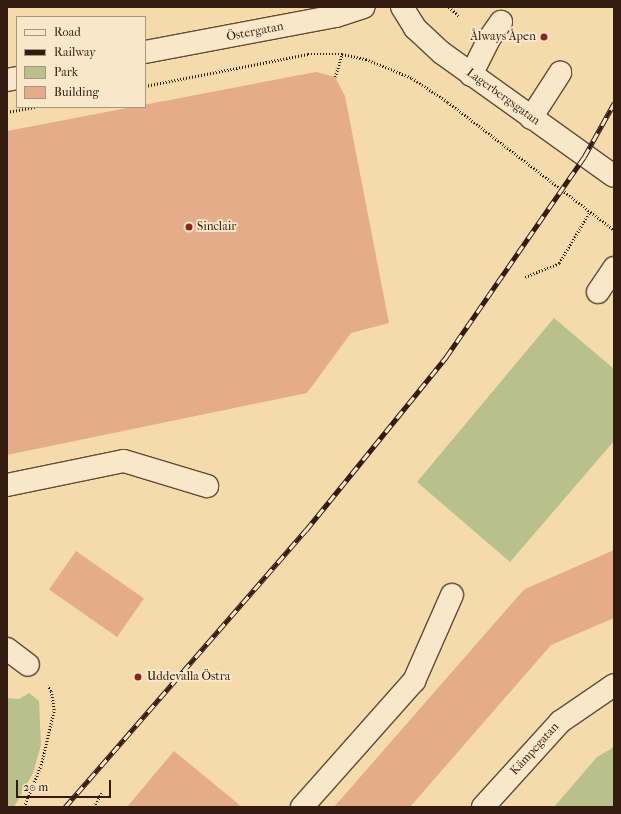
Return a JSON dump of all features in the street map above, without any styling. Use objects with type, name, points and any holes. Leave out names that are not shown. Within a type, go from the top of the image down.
[{"type":"street","name":"Östergatan","points":[[146,52],[336,16],[364,7]]},
{"type":"street","name":"Lagerbergsgatan","points":[[402,7],[415,28],[471,75],[614,176]]},
{"type":"street","points":[[471,75],[489,39],[501,22]]},
{"type":"street","points":[[531,118],[560,73]]},
{"type":"street","points":[[598,292],[614,268]]},
{"type":"street","points":[[7,484],[124,461],[207,486]]},
{"type":"street","points":[[302,807],[414,681],[452,595]]},
{"type":"street","points":[[7,649],[28,665]]},
{"type":"street","name":"Kämpegatan","points":[[483,807],[560,722],[614,685]]},
{"type":"path","points":[[449,7],[459,16]]},
{"type":"path","points":[[146,86],[308,54],[342,54],[366,59],[412,78],[448,102],[614,230]]},
{"type":"path","points":[[335,77],[342,54]]},
{"type":"path","points":[[7,112],[29,108]]},
{"type":"path","points":[[525,277],[559,262],[590,212]]},
{"type":"path","points":[[24,807],[41,765],[54,710],[51,691],[28,665]]},
{"type":"path","points":[[94,807],[102,791]]},
{"type":"green space","points":[[554,318],[614,369],[614,441],[510,562],[417,482]]},
{"type":"green space","points":[[29,693],[39,701],[41,745],[33,773],[14,807],[7,807],[7,698],[19,699]]},
{"type":"green space","points":[[614,747],[614,807],[554,807],[597,757]]},
{"type":"building","name":"Sinclair","points":[[316,72],[335,77],[345,96],[389,323],[351,333],[307,393],[7,455],[7,131],[127,108],[146,108],[146,104]]},
{"type":"building","points":[[614,550],[614,618],[551,645],[410,807],[334,807],[525,589]]},
{"type":"building","points":[[76,551],[144,599],[117,637],[49,590]]},
{"type":"building","points":[[174,751],[242,807],[127,807]]},
{"type":"railway","points":[[65,807],[306,530],[446,357],[584,157],[614,103]]},
{"type":"place","name":"Ålways Åpen","points":[[544,37]]},
{"type":"place","name":"Sinclair","points":[[189,227]]},
{"type":"place","name":"Uddevalla Östra","points":[[138,677]]}]
